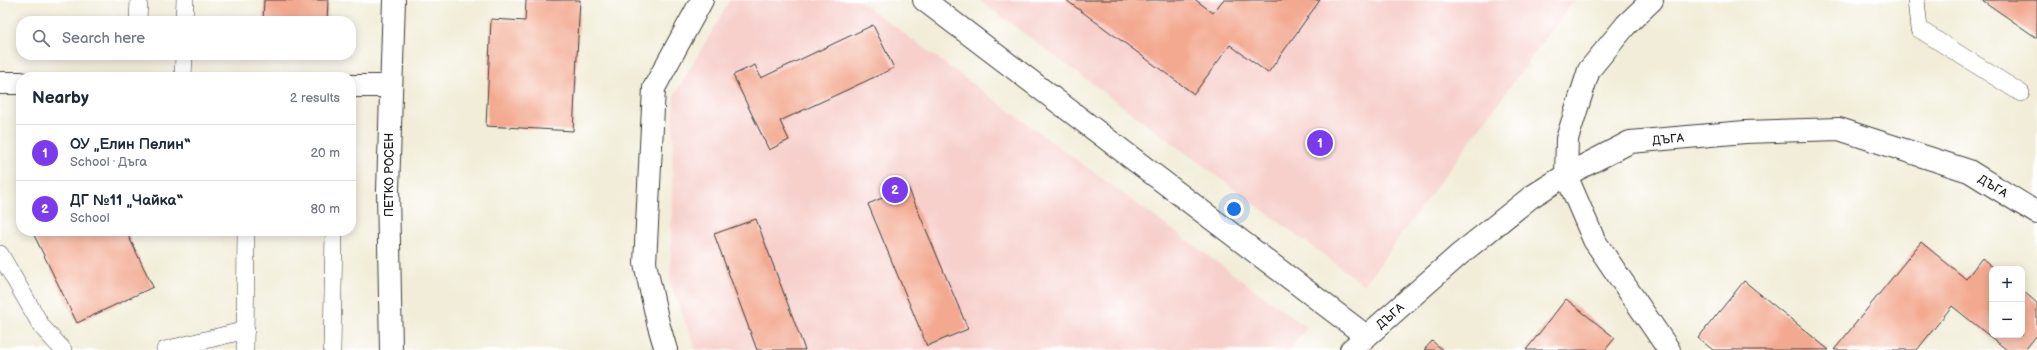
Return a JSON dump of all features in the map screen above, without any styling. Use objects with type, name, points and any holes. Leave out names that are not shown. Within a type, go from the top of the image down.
[{"type":"street","name":"ПЕТКО РОСЕН","points":[[391,350],[388,190],[394,0]]},
{"type":"street","points":[[666,350],[658,323],[645,263],[654,88],[702,0]]},
{"type":"street","points":[[924,0],[1358,343]]},
{"type":"street","points":[[1652,0],[1626,25],[1589,70],[1567,139],[1566,175],[1594,240],[1668,350]]},
{"type":"street","points":[[0,83],[16,83]]},
{"type":"street","points":[[356,86],[391,86]]},
{"type":"street","name":"ДЪГА","points":[[1358,343],[1460,254],[1531,197],[1566,175],[1630,142],[1745,132],[1839,129],[1970,171],[2037,213]]},
{"type":"lane","points":[[138,16],[139,0]]},
{"type":"lane","points":[[184,16],[185,0]]},
{"type":"lane","points":[[1916,0],[1918,30],[2021,93]]},
{"type":"lane","points":[[183,72],[184,60]]},
{"type":"lane","points":[[246,236],[246,350]]},
{"type":"lane","points":[[332,350],[334,236]]},
{"type":"lane","points":[[0,254],[42,327],[63,350]]},
{"type":"lane","points":[[165,350],[246,330]]},
{"type":"shaded area","points":[[730,0],[858,0],[1307,328],[1289,350],[696,350],[670,283],[674,96]]},
{"type":"shaded area","points":[[979,0],[1574,0],[1364,285]]},
{"type":"building","points":[[264,0],[328,0],[327,16],[263,16]]},
{"type":"building","points":[[526,0],[580,0],[573,131],[486,126],[491,19],[525,21]]},
{"type":"building","points":[[1066,0],[1196,0],[1213,13],[1223,0],[1320,0],[1268,73],[1230,45],[1194,94]]},
{"type":"building","points":[[1982,0],[2037,0],[2037,38]]},
{"type":"building","points":[[873,25],[894,68],[780,121],[789,140],[769,150],[733,75],[755,65],[761,78]]},
{"type":"building","points":[[908,187],[968,329],[927,346],[868,204]]},
{"type":"building","points":[[756,219],[805,350],[757,350],[714,234]]},
{"type":"building","points":[[34,236],[128,236],[153,287],[77,323]]},
{"type":"building","points":[[1921,242],[1966,279],[1982,258],[1991,266],[1989,266],[1989,336],[1952,306],[1917,350],[1834,350]]},
{"type":"building","points":[[1744,281],[1829,350],[1713,350],[1698,338]]},
{"type":"building","points":[[2025,293],[2037,303],[2037,335],[2025,350],[2007,350],[1992,338],[2025,338]]},
{"type":"building","points":[[1566,299],[1615,338],[1605,350],[1526,350]]},
{"type":"building","points":[[1432,341],[1443,350],[1424,350]]},
{"type":"place","name":"ОУ „Елин Пелин“","points":[[1320,143]]},
{"type":"place","name":"ДГ №11 „Чайка“","points":[[895,190]]}]
